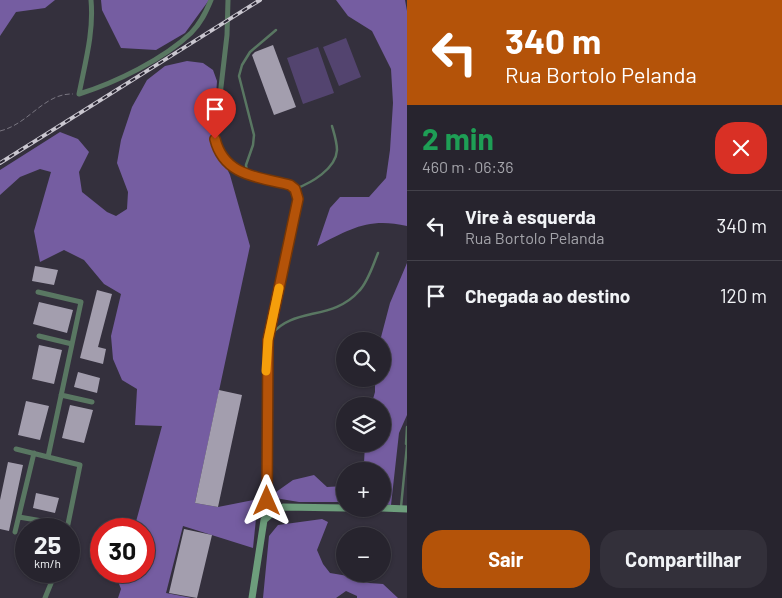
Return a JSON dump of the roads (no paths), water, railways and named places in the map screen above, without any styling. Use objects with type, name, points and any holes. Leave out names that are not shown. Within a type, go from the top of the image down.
[{"type":"street","points":[[91,0],[90,37],[79,94],[140,67],[170,49],[196,27],[204,17],[211,0]]},
{"type":"street","points":[[228,2],[227,35],[215,139],[221,157],[230,166],[247,174],[290,185],[295,189],[298,199],[268,340],[267,501],[252,598]]},
{"type":"street","points":[[38,292],[81,302],[48,456]]},
{"type":"street","points":[[39,336],[72,344]]},
{"type":"street","points":[[61,395],[92,402]]},
{"type":"street","points":[[16,448],[80,465],[69,518]]},
{"type":"street","points":[[25,518],[19,517],[34,453]]},
{"type":"street","points":[[267,501],[270,504],[283,507],[336,508]]},
{"type":"street","points":[[264,520],[283,507]]},
{"type":"street","points":[[391,508],[404,509]]},
{"type":"street","points":[[44,598],[51,583]]},
{"type":"lane","points":[[247,174],[246,165],[253,145],[254,135],[239,76],[242,65],[250,52],[276,30]]},
{"type":"lane","points":[[295,189],[305,186],[332,165],[337,148],[332,126]]},
{"type":"lane","points":[[268,340],[283,322],[329,311],[354,296],[361,290],[378,253]]},
{"type":"lane","points":[[404,509],[402,488],[407,427]]},
{"type":"lane","points":[[402,488],[407,488]]},
{"type":"railway","points":[[0,163],[260,0]]}]
